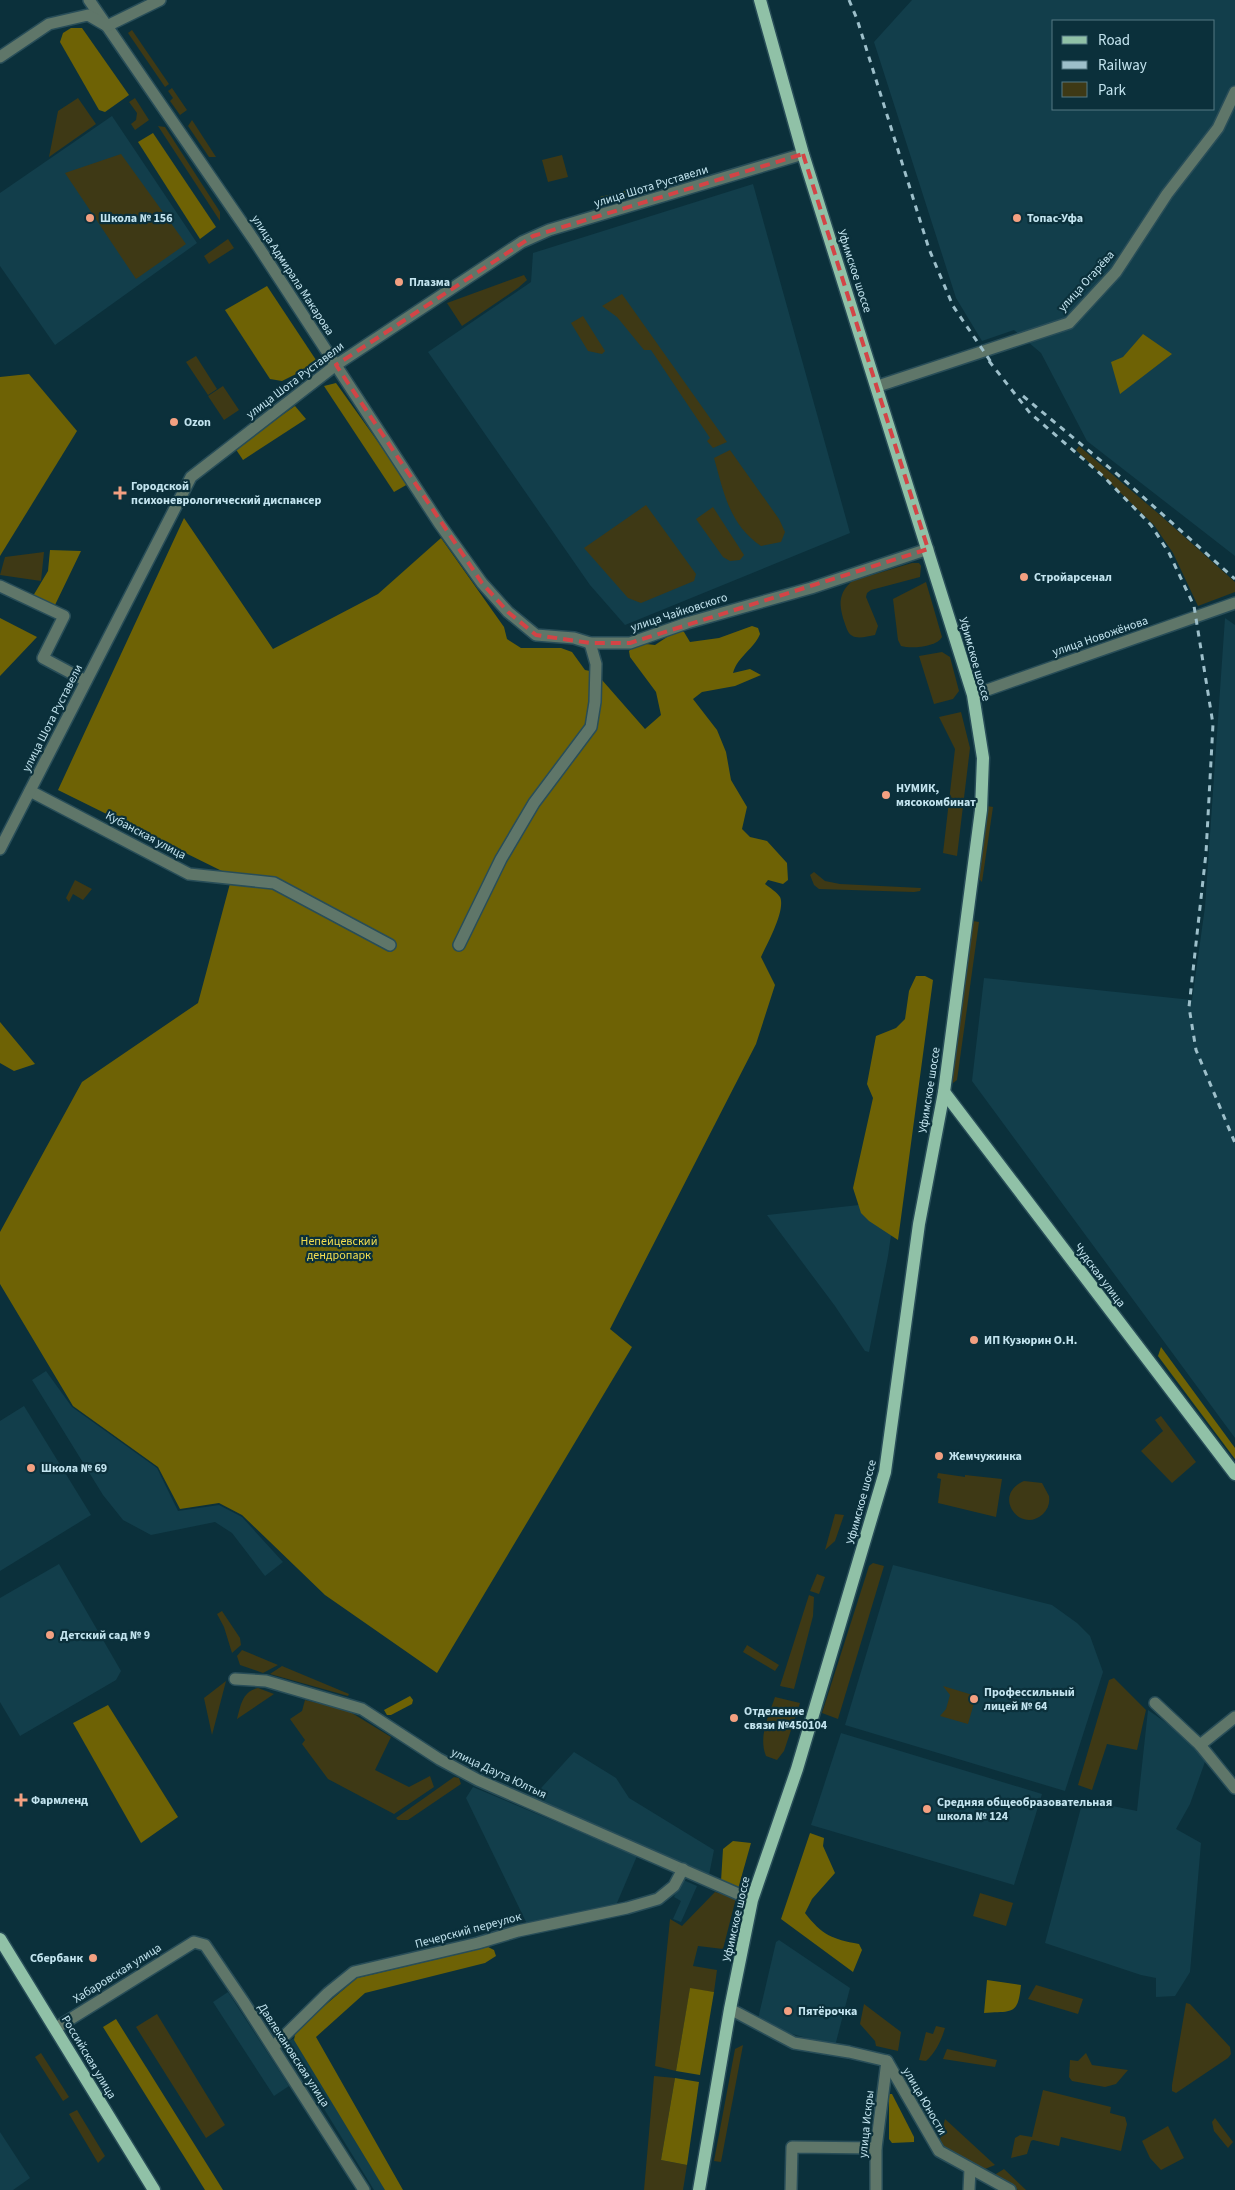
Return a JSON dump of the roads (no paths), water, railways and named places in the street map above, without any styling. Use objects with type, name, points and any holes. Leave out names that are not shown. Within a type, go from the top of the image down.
[{"type":"main road","name":"Уфимское шоссе","points":[[699,2190],[730,2009],[752,1900],[796,1768],[885,1472],[919,1224],[944,1092],[981,810],[983,758],[973,695],[878,386],[803,154],[760,0]]},
{"type":"main road","name":"Чудская улица","points":[[944,1092],[1235,1474]]},
{"type":"main road","name":"Российская улица","points":[[0,1939],[154,2190]]},
{"type":"street","name":"улица Адмирала Макарова","points":[[89,0],[256,243],[439,523],[482,583],[508,612],[536,634],[574,638],[590,643]]},
{"type":"street","points":[[0,57],[48,24],[88,15],[107,26],[160,0]]},
{"type":"street","name":"улица Огарёва","points":[[878,386],[1069,323],[1116,272],[1167,194],[1218,128],[1235,92]]},
{"type":"street","name":"улица Шота Руставели","points":[[0,849],[191,477],[336,365],[492,260],[533,236],[803,154]]},
{"type":"street","name":"улица Чайковского","points":[[590,643],[630,643],[687,623],[811,588],[928,549]]},
{"type":"street","points":[[0,586],[64,616],[43,658],[86,681]]},
{"type":"street","name":"улица Новожёнова","points":[[973,695],[1235,603]]},
{"type":"street","points":[[459,945],[501,859],[534,802],[591,728],[595,702],[596,664],[590,643]]},
{"type":"street","name":"Кубанская улица","points":[[30,791],[189,874],[274,883],[390,945]]},
{"type":"street","name":"улица Даута Юлтыя","points":[[235,1679],[266,1681],[362,1709],[438,1759],[478,1780],[683,1868],[752,1900]]},
{"type":"street","points":[[1155,1703],[1200,1745],[1235,1788]]},
{"type":"street","points":[[1200,1745],[1235,1717]]},
{"type":"street","name":"Печерский переулок","points":[[273,2047],[328,1993],[354,1972],[478,1943],[518,1931],[627,1908],[658,1899],[674,1886],[683,1868]]},
{"type":"street","name":"Давлекановская улица","points":[[194,1942],[205,1945],[273,2047],[364,2190]]},
{"type":"street","name":"Хабаровская улица","points":[[56,2028],[194,1942]]},
{"type":"street","name":"улица Юности","points":[[730,2009],[794,2043],[850,2052],[887,2061],[939,2151],[970,2170],[1010,2190]]},
{"type":"street","name":"улица Искры","points":[[876,2190],[876,2148],[887,2061]]},
{"type":"street","points":[[791,2190],[792,2147],[876,2148]]},
{"type":"street","points":[[969,2190],[970,2170]]},
{"type":"railway","points":[[849,0],[857,19],[929,249],[953,306],[993,365]]},
{"type":"railway","points":[[989,361],[1030,413],[1104,477],[1151,525],[1169,553],[1194,606],[1213,724],[1206,853],[1189,1007],[1196,1050],[1235,1143]]},
{"type":"railway","points":[[1023,396],[1123,479],[1235,579]]},
{"type":"place","name":"Школа № 156","points":[[90,218]]},
{"type":"place","name":"Топас-Уфа","points":[[1017,218]]},
{"type":"place","name":"Плазма","points":[[399,282]]},
{"type":"place","name":"Ozon","points":[[174,422]]},
{"type":"place","name":"Городской психоневрологический диспансер","points":[[120,493]]},
{"type":"place","name":"Стройарсенал","points":[[1024,577]]},
{"type":"place","name":"НУМИК, мясокомбинат","points":[[886,795]]},
{"type":"place","name":"ИП Кузюрин О.Н.","points":[[974,1340]]},
{"type":"place","name":"Жемчужинка","points":[[939,1456]]},
{"type":"place","name":"Школа № 69","points":[[31,1468]]},
{"type":"place","name":"Детский сад № 9","points":[[50,1635]]},
{"type":"place","name":"Профессильный лицей № 64","points":[[974,1699]]},
{"type":"place","name":"Отделение связи №450104","points":[[734,1718]]},
{"type":"place","name":"Фармленд","points":[[21,1800]]},
{"type":"place","name":"Средняя общеобразовательная школа № 124","points":[[927,1809]]},
{"type":"place","name":"Сбербанк","points":[[93,1958]]},
{"type":"place","name":"Пятёрочка","points":[[788,2011]]},
{"type":"park label","name":"Непейцевский дендропарк","points":[[339,1248]]}]
